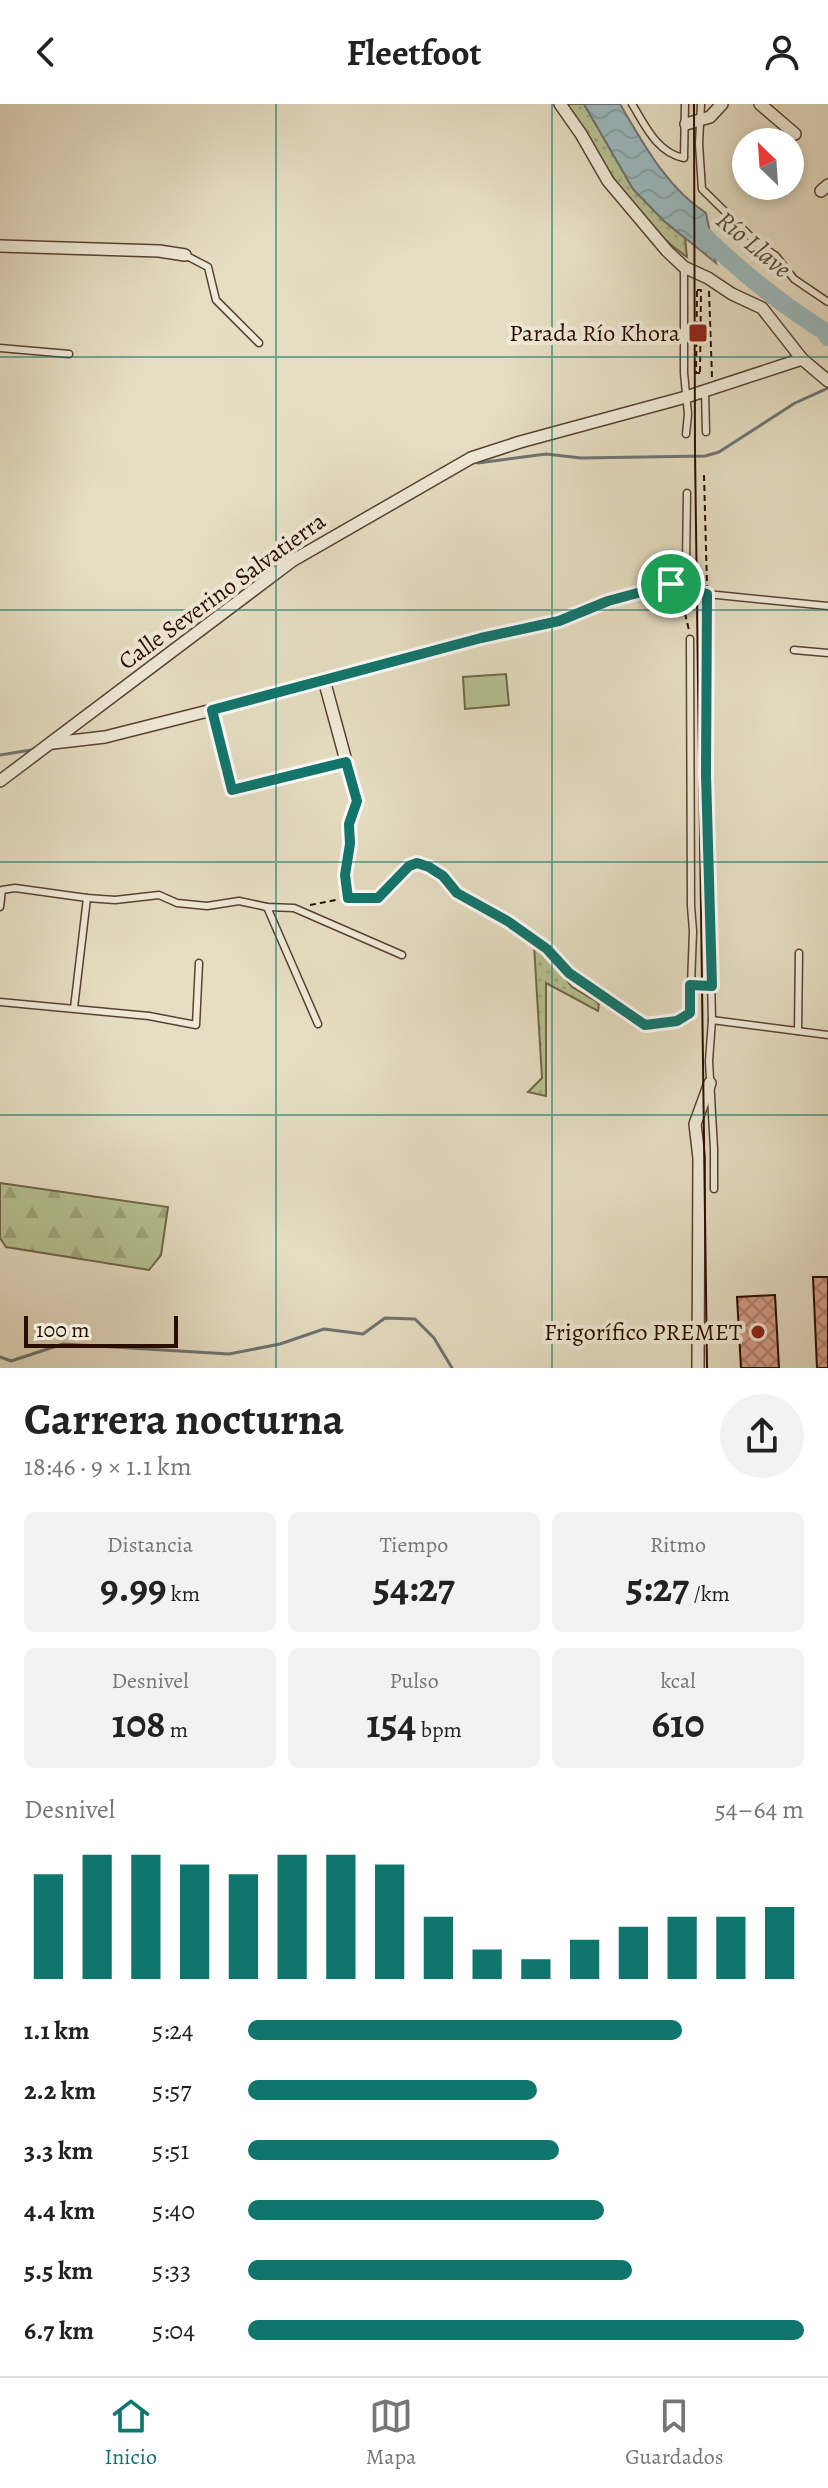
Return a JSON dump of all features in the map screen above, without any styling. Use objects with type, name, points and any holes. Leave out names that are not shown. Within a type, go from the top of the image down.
[{"type":"street","points":[[560,104],[608,181],[667,251],[684,267],[762,308],[802,359],[828,381]]},
{"type":"street","points":[[686,124],[710,117],[722,104]]},
{"type":"street","points":[[760,104],[788,128]]},
{"type":"street","points":[[0,246],[159,251],[185,255]]},
{"type":"street","name":"Calle Severino Salvatierra","points":[[0,781],[292,561],[471,458],[686,397],[802,359]]},
{"type":"street","points":[[52,743],[105,737],[481,638],[559,621],[608,601],[671,584]]},
{"type":"street","points":[[324,680],[357,801],[349,824],[350,844],[345,875],[348,898]]},
{"type":"street","points":[[690,985],[712,986]]},
{"type":"street","points":[[698,1368],[699,1158],[695,1124],[710,1083]]},
{"type":"lane","points":[[632,104],[662,148],[684,158],[685,104]]},
{"type":"lane","points":[[701,104],[699,144],[702,189],[757,243],[776,256],[794,279],[828,302]]},
{"type":"lane","points":[[185,255],[208,267],[216,300],[259,343]]},
{"type":"lane","points":[[684,267],[686,434]]},
{"type":"lane","points":[[0,348],[69,354]]},
{"type":"lane","points":[[706,432],[709,390]]},
{"type":"lane","points":[[687,493],[686,564],[671,584],[707,594],[828,606]]},
{"type":"lane","points":[[707,594],[706,775],[712,986],[709,1061],[714,1189]]},
{"type":"lane","points":[[348,898],[378,898],[409,866],[417,863],[429,867],[443,876],[457,893],[522,931],[547,949],[569,973],[645,1025],[677,1021],[690,1013],[693,931],[690,639]]},
{"type":"lane","points":[[794,650],[828,653]]},
{"type":"lane","points":[[212,710],[232,790],[346,762]]},
{"type":"lane","points":[[0,907],[2,890],[15,888],[115,900],[159,895],[177,903],[207,906],[239,901],[267,907],[294,908],[402,955]]},
{"type":"lane","points":[[74,1008],[87,898]]},
{"type":"lane","points":[[267,907],[318,1024]]},
{"type":"lane","points":[[798,1031],[799,953]]},
{"type":"lane","points":[[0,1002],[149,1016],[196,1025],[199,963]]},
{"type":"lane","points":[[712,1020],[828,1035]]},
{"type":"path","points":[[708,278],[709,390]]},
{"type":"path","points":[[697,290],[701,290],[700,373],[696,373],[697,290]]},
{"type":"path","points":[[704,475],[707,594]]},
{"type":"path","points":[[671,584],[682,596],[690,639]]},
{"type":"path","points":[[294,908],[348,898]]},
{"type":"green space","points":[[564,104],[584,104],[633,189],[685,238],[687,257],[650,225],[634,206]]},
{"type":"green space","points":[[506,674],[509,705],[465,709],[463,677]]},
{"type":"green space","points":[[534,945],[549,958],[572,987],[599,1003],[598,1011],[546,983],[546,1096],[528,1092],[542,1078]]},
{"type":"green space","points":[[0,1183],[168,1207],[161,1255],[149,1270],[6,1247],[0,1238]]},
{"type":"water","name":"Río Llave","points":[[584,104],[620,104],[668,178],[706,213],[716,263],[664,221],[633,189]]},
{"type":"building","points":[[813,1277],[828,1277],[828,1368],[817,1368]]},
{"type":"building","name":"Frigorífico PREMET","points":[[775,1295],[779,1368],[741,1368],[737,1297]]},
{"type":"waterway","name":"Río Llave","points":[[697,229],[758,284],[828,337]]},
{"type":"waterway","points":[[478,463],[546,454],[581,458],[705,456],[719,452],[795,403],[828,388]]},
{"type":"waterway","points":[[0,755],[31,750]]},
{"type":"waterway","points":[[0,1357],[11,1361],[63,1344],[229,1354],[280,1344],[324,1329],[363,1334],[385,1318],[415,1319],[434,1338],[452,1368]]},
{"type":"tram line","points":[[694,104],[695,451],[707,1368]]},
{"type":"place","name":"Parada Río Khora","points":[[698,333]]},
{"type":"place","name":"Frigorífico PREMET","points":[[758,1332]]},
{"type":"route","points":[[671,584],[707,594],[706,775],[712,986],[690,985],[690,1013],[677,1021],[645,1025],[569,973],[547,949],[509,922],[457,893],[443,876],[429,867],[417,863],[409,866],[378,898],[348,898],[345,875],[350,844],[349,824],[357,801],[346,762],[232,790],[212,710],[481,638],[559,621],[608,601],[671,584]]}]
